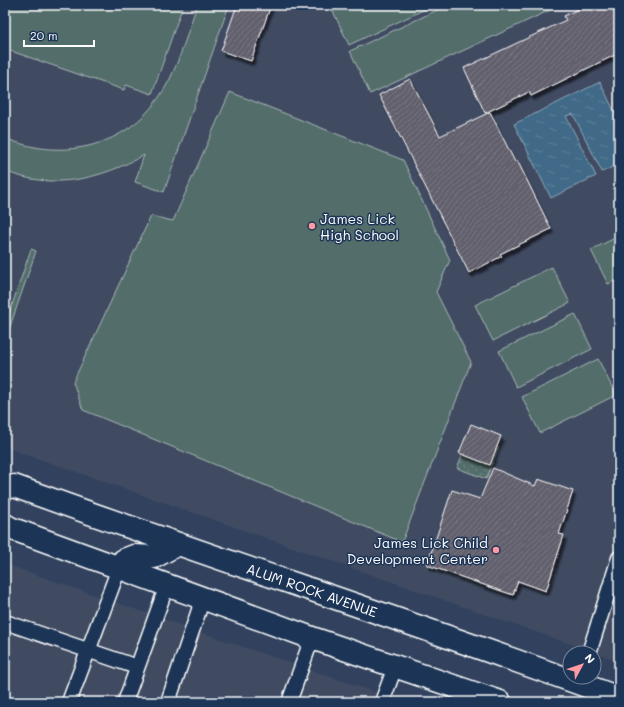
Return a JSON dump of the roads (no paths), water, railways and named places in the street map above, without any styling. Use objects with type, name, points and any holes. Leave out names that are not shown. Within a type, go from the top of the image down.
[{"type":"main road","name":"ALUM ROCK AVENUE","points":[[5,488],[14,486],[178,544],[562,674]]},
{"type":"main road","points":[[5,524],[10,528],[312,638],[500,702]]},
{"type":"main road","points":[[119,568],[124,560],[134,556],[154,558],[178,544]]},
{"type":"main road","name":"ALUM ROCK AVENUE","points":[[590,685],[619,698]]},
{"type":"lane","points":[[592,645],[619,558]]},
{"type":"lane","points":[[69,702],[119,568]]},
{"type":"lane","points":[[125,702],[167,585]]},
{"type":"lane","points":[[168,702],[203,598]]},
{"type":"lane","points":[[5,622],[137,667]]},
{"type":"lane","points":[[290,702],[312,638]]},
{"type":"lane","points":[[382,702],[394,667]]},
{"type":"water","points":[[600,82],[619,121],[619,164],[602,172],[573,114],[566,116],[596,176],[551,198],[514,124]]},
{"type":"place","name":"James Lick High School","points":[[312,226]]},
{"type":"place","name":"James Lick Child Development Center","points":[[496,550]]}]
